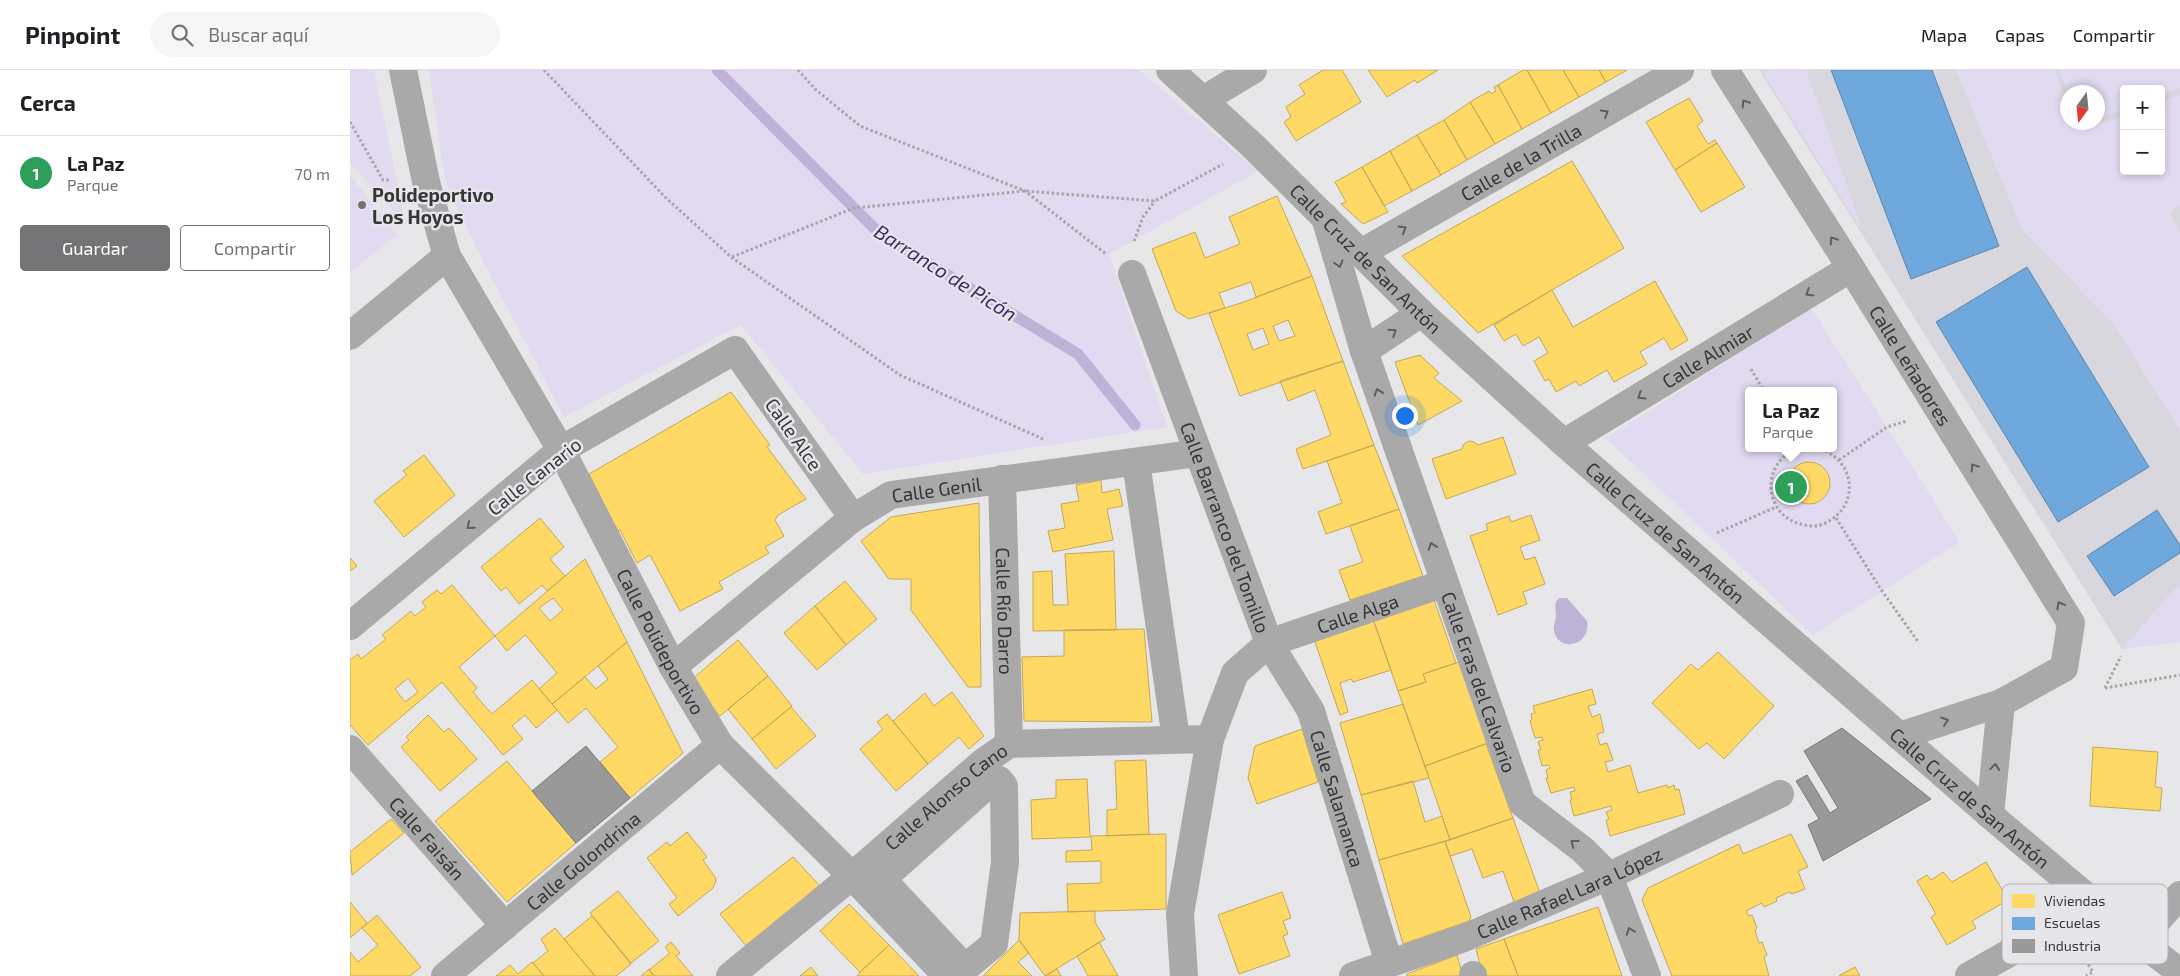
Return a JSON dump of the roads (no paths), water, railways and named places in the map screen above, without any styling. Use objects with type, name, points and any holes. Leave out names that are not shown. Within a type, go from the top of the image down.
[{"type":"street","name":"Calle Polideportivo","points":[[403,70],[426,182],[446,256],[561,450],[673,667],[720,745],[852,876],[959,973]]},
{"type":"street","name":"Calle Cruz de San Antón","points":[[1170,70],[1254,147],[1421,313],[1564,443],[2071,884]]},
{"type":"street","points":[[1203,100],[1253,70]]},
{"type":"street","name":"Calle de la Trilla","points":[[1361,253],[1680,70]]},
{"type":"street","name":"Calle Leñadores","points":[[1725,70],[1851,268],[2071,623],[2064,668],[2001,703]]},
{"type":"street","name":"Calle Eras del Calvario","points":[[1325,217],[1364,351],[1522,803],[1583,850],[1609,876],[1648,976]]},
{"type":"street","points":[[350,336],[446,256]]},
{"type":"street","name":"Calle Almiar","points":[[1564,443],[1851,268]]},
{"type":"street","name":"Calle Barranco del Tomillo","points":[[1132,274],[1269,643],[1234,673],[1210,739],[1180,914],[1184,976]]},
{"type":"street","points":[[1364,351],[1421,313]]},
{"type":"street","name":"Calle Canario","points":[[350,626],[561,450],[735,350]]},
{"type":"street","name":"Calle Alce","points":[[735,350],[854,518]]},
{"type":"street","name":"Calle Genil","points":[[673,667],[854,518],[891,494],[1198,453]]},
{"type":"street","points":[[1136,462],[1176,739]]},
{"type":"street","name":"Calle Río Darro","points":[[959,973],[1003,943],[1012,862],[1002,479]]},
{"type":"street","name":"Calle Alga","points":[[1269,643],[1445,583]]},
{"type":"street","name":"Calle Salamanca","points":[[1269,643],[1310,711],[1389,963]]},
{"type":"street","points":[[1899,736],[2001,703],[1990,815]]},
{"type":"street","name":"Calle Alonso Cano","points":[[730,976],[852,876],[982,763],[1009,744],[1210,739]]},
{"type":"street","name":"Calle Golondrina","points":[[444,976],[720,745]]},
{"type":"street","name":"Calle Faisán","points":[[350,749],[505,926]]},
{"type":"street","points":[[999,780],[1004,786],[1005,862],[994,944],[959,973],[882,879],[992,781],[999,780]]},
{"type":"street","name":"Calle Rafael Lara López","points":[[1353,976],[1464,938],[1609,876],[1780,794]]},
{"type":"street","points":[[2168,908],[2180,894]]},
{"type":"street","points":[[1970,976],[2002,958]]},
{"type":"street","name":"Calle Cruz de San Antón","points":[[2168,963],[2180,972]]},
{"type":"waterway","name":"Barranco de Picón","points":[[717,70],[879,233],[1078,354],[1135,425]]},
{"type":"place","name":"Polideportivo Los Hoyos","points":[[362,205]]},
{"type":"place","name":"La Paz","points":[[1791,487]]}]
